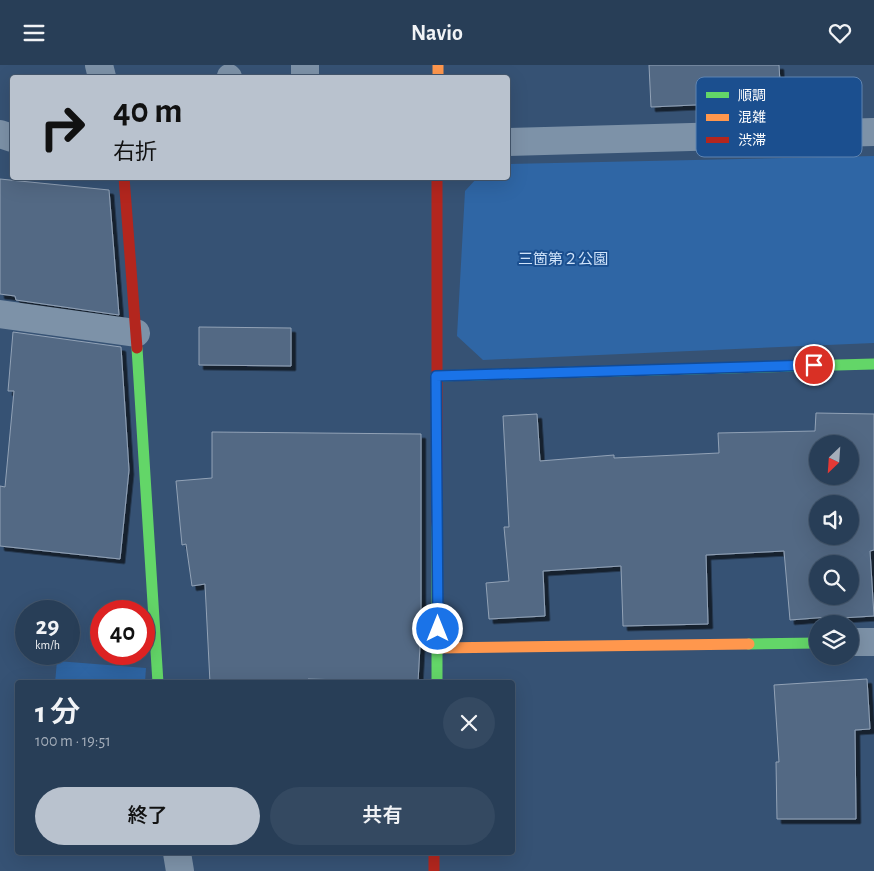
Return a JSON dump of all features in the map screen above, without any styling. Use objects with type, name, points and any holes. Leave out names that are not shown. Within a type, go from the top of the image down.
[{"type":"street","points":[[510,142],[696,137]]},
{"type":"street","points":[[124,180],[158,680]]},
{"type":"street","points":[[437,180],[437,680]]},
{"type":"street","points":[[0,314],[136,333]]},
{"type":"street","points":[[436,376],[874,364]]},
{"type":"street","points":[[859,642],[874,642]]},
{"type":"street","points":[[438,648],[809,643]]},
{"type":"street","points":[[177,855],[180,871]]},
{"type":"street","points":[[434,855],[434,871]]},
{"type":"green space","name":"三箇第２公園","points":[[874,156],[874,343],[483,360],[457,336],[465,191],[475,180],[510,180],[510,164]]},
{"type":"green space","points":[[80,663],[146,668],[145,680],[55,680],[57,665],[80,665]]},
{"type":"building","points":[[649,65],[779,65],[780,77],[696,77],[696,105],[651,107]]},
{"type":"building","points":[[0,179],[109,190],[119,315],[16,300],[15,296],[0,294]]},
{"type":"building","points":[[199,327],[291,328],[291,366],[199,365]]},
{"type":"building","points":[[13,332],[121,347],[129,470],[120,559],[0,546],[0,486],[5,487],[14,391],[8,391]]},
{"type":"building","points":[[816,413],[874,414],[874,550],[870,551],[874,616],[809,615],[809,619],[790,620],[784,551],[706,555],[708,624],[623,626],[621,566],[543,571],[545,616],[489,619],[486,583],[509,581],[504,527],[509,527],[503,416],[537,414],[540,461],[614,455],[614,458],[719,453],[718,433],[815,431]]},
{"type":"building","points":[[212,432],[421,434],[421,628],[418,680],[210,680],[205,584],[192,586],[186,544],[182,545],[176,481],[212,478]]},
{"type":"building","points":[[867,679],[870,729],[855,730],[856,819],[777,819],[776,762],[779,762],[774,685]]},
{"type":"traffic: fast","points":[[137,348],[158,680]]},
{"type":"traffic: fast","points":[[436,376],[874,364]]},
{"type":"traffic: fast","points":[[437,524],[437,680]]},
{"type":"traffic: fast","points":[[749,644],[809,643]]},
{"type":"traffic: slow","points":[[438,65],[438,75]]},
{"type":"traffic: slow","points":[[438,648],[749,644]]},
{"type":"traffic: jam","points":[[124,180],[137,348]]},
{"type":"traffic: jam","points":[[437,180],[437,524]]},
{"type":"traffic: jam","points":[[434,855],[434,871]]},
{"type":"route","points":[[438,629],[436,376],[814,365]]}]
